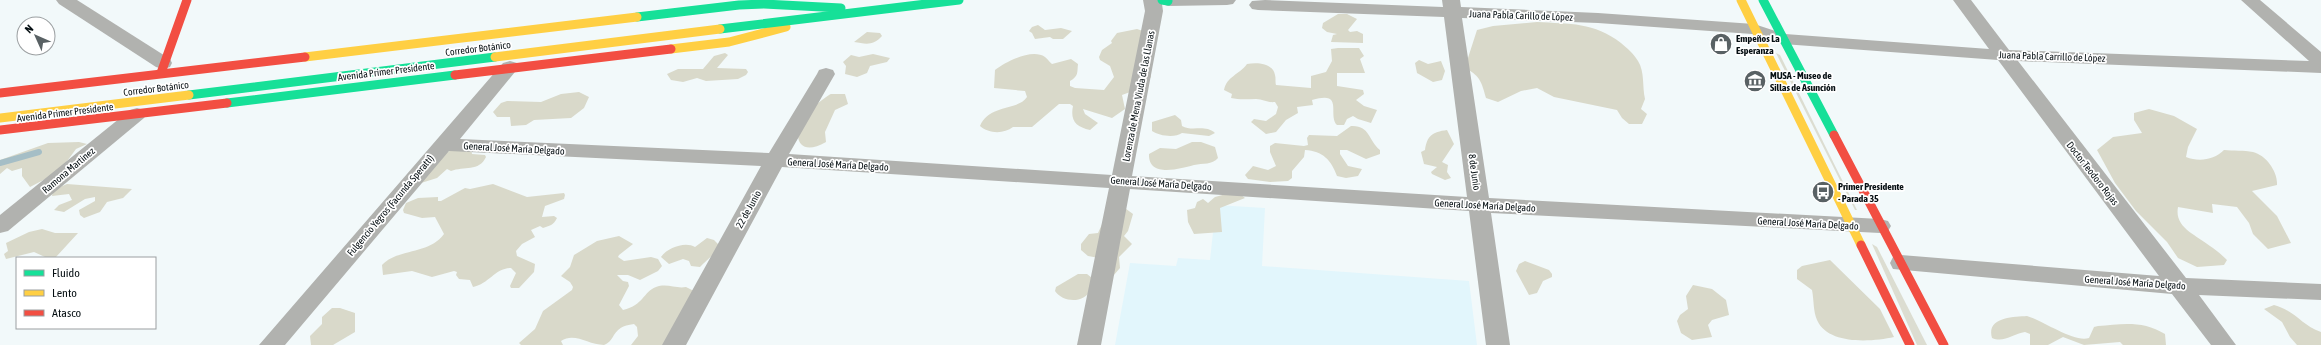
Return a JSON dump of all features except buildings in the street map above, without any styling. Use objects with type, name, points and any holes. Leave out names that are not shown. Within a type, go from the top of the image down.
[{"type":"main road","points":[[162,68],[187,0]]},
{"type":"main road","name":"Avenida Primer Presidente","points":[[0,94],[162,68],[739,5],[843,4],[903,0]]},
{"type":"main road","name":"Corredor Botánico","points":[[0,118],[959,0]]},
{"type":"main road","points":[[1741,0],[1910,345]]},
{"type":"main road","points":[[1763,0],[1880,226],[1944,345]]},
{"type":"main road","points":[[742,14],[843,4]]},
{"type":"main road","name":"Avenida Primer Presidente","points":[[0,130],[747,38],[843,4]]},
{"type":"main road","name":"Corredor Botánico","points":[[492,48],[507,46]]},
{"type":"street","points":[[65,0],[85,6],[162,68]]},
{"type":"street","points":[[1161,2],[1227,0]]},
{"type":"street","name":"Doctor Teodoro Rojas","points":[[1962,0],[2002,55],[2224,345]]},
{"type":"street","points":[[2250,0],[2321,62]]},
{"type":"street","name":"Lorenza de Mena Viuda de las Llanas","points":[[1089,345],[1122,181],[1161,2]]},
{"type":"street","name":"Juana Pabla Carillo de López","points":[[1258,5],[1452,6],[1754,29],[1783,38]]},
{"type":"street","name":"8 de Junio","points":[[1452,6],[1498,345]]},
{"type":"street","name":"Juana Pabla Carrillo de López","points":[[1783,38],[2002,55],[2321,67]]},
{"type":"street","name":"Fulgencio Yegros (Facunda Speratti)","points":[[271,345],[442,144],[510,67]]},
{"type":"street","name":"22 de Junio","points":[[674,345],[775,160],[826,74]]},
{"type":"street","name":"Ramona Martinez","points":[[0,226],[137,114]]},
{"type":"street","name":"General José María Delgado","points":[[442,144],[775,160],[1480,205],[1880,226]]},
{"type":"street","name":"General José María Delgado","points":[[1901,263],[2180,286],[2321,292]]},
{"type":"shaded area","points":[[1338,14],[1347,14],[1357,19],[1348,30],[1350,32],[1357,31],[1363,34],[1363,43],[1331,42],[1333,35],[1337,34],[1327,32],[1322,28],[1323,23]]},
{"type":"shaded area","points":[[1537,22],[1581,25],[1601,31],[1611,36],[1630,51],[1640,65],[1642,75],[1645,99],[1641,109],[1647,114],[1642,124],[1629,124],[1622,118],[1617,110],[1554,97],[1537,88],[1521,91],[1498,102],[1486,98],[1480,80],[1475,74],[1467,69],[1467,61],[1477,30],[1493,26]]},
{"type":"shaded area","points":[[1038,25],[1045,30],[1061,28],[1072,31],[1063,39],[1053,39],[1050,37],[1035,39],[1029,31],[1032,27]]},
{"type":"shaded area","points":[[1137,29],[1143,31],[1137,54],[1150,71],[1151,77],[1141,88],[1122,95],[1125,109],[1112,118],[1083,109],[1085,114],[1098,123],[1090,130],[1085,129],[1078,125],[1073,119],[1073,106],[1070,104],[1059,104],[1032,127],[1013,127],[1001,132],[992,132],[980,126],[984,119],[990,114],[1017,104],[1027,97],[1025,91],[994,88],[995,70],[999,67],[1019,57],[1033,54],[1045,57],[1052,64],[1071,59],[1078,64],[1077,74],[1070,81],[1070,86],[1075,88],[1104,90],[1114,77],[1110,66],[1100,60],[1099,57],[1102,50],[1112,43],[1111,41],[1117,33]]},
{"type":"shaded area","points":[[867,32],[880,33],[882,36],[872,43],[866,44],[854,42]]},
{"type":"shaded area","points":[[1359,48],[1364,56],[1360,59],[1365,73],[1337,73],[1337,86],[1363,90],[1364,94],[1356,100],[1364,106],[1377,110],[1371,123],[1353,116],[1347,119],[1344,125],[1337,125],[1334,121],[1332,101],[1328,98],[1322,98],[1312,100],[1313,105],[1297,107],[1298,113],[1286,120],[1276,132],[1266,134],[1251,122],[1254,119],[1266,121],[1276,114],[1278,107],[1275,102],[1258,99],[1231,98],[1232,94],[1224,90],[1230,79],[1247,64],[1255,63],[1264,64],[1274,71],[1276,85],[1311,88],[1311,76],[1326,72],[1332,61],[1331,49]]},
{"type":"shaded area","points":[[725,53],[728,55],[717,68],[746,69],[748,72],[746,75],[738,79],[706,81],[697,78],[683,82],[671,80],[667,74],[678,69],[703,69],[714,56]]},
{"type":"shaded area","points":[[1776,53],[1780,55],[1857,210],[1855,210]]},
{"type":"shaded area","points":[[873,54],[890,58],[887,62],[870,66],[867,73],[857,77],[845,74],[846,66],[843,62],[851,55],[859,57]]},
{"type":"shaded area","points":[[1419,60],[1428,64],[1441,61],[1445,71],[1442,80],[1433,82],[1417,73],[1415,63]]},
{"type":"shaded area","points":[[579,92],[589,97],[584,108],[571,118],[534,120],[526,125],[511,126],[510,117],[497,117],[493,112],[501,103],[507,101],[541,102],[561,94]]},
{"type":"shaded area","points":[[831,94],[845,94],[848,104],[835,110],[825,132],[826,142],[816,146],[803,146],[798,137],[798,130],[805,114]]},
{"type":"shaded area","points":[[2149,109],[2174,116],[2197,129],[2188,147],[2186,157],[2201,160],[2216,156],[2224,150],[2253,152],[2267,160],[2276,175],[2277,185],[2252,191],[2277,216],[2291,243],[2268,249],[2253,234],[2249,223],[2237,207],[2212,204],[2213,213],[2178,207],[2179,220],[2183,226],[2227,260],[2224,265],[2197,267],[2178,258],[2167,242],[2136,211],[2115,183],[2097,150],[2113,137],[2142,133],[2134,120],[2134,113]]},
{"type":"shaded area","points":[[1175,115],[1181,120],[1182,126],[1186,128],[1203,128],[1211,130],[1215,133],[1209,136],[1182,133],[1175,136],[1167,136],[1152,131],[1152,122]]},
{"type":"shaded area","points":[[1351,126],[1362,128],[1380,150],[1380,154],[1366,159],[1347,150],[1340,150],[1340,154],[1348,166],[1362,169],[1358,176],[1346,178],[1337,176],[1326,157],[1317,152],[1305,150],[1304,157],[1292,171],[1292,178],[1288,181],[1270,182],[1248,179],[1245,175],[1253,166],[1268,170],[1276,166],[1270,152],[1270,146],[1275,143],[1304,146],[1308,145],[1307,138],[1309,135],[1337,136]]},
{"type":"shaded area","points":[[1447,130],[1454,144],[1442,162],[1448,165],[1447,172],[1451,178],[1445,180],[1432,174],[1431,172],[1437,167],[1424,164],[1421,152],[1425,150],[1427,141],[1431,136],[1438,132]]},
{"type":"shaded area","points":[[79,142],[87,144],[76,149],[59,172],[30,187],[22,176],[22,168],[12,171],[7,168],[0,174],[0,160],[48,143]]},
{"type":"shaded area","points":[[1192,142],[1201,142],[1215,147],[1218,158],[1210,163],[1167,170],[1154,167],[1150,162],[1149,154],[1160,148],[1176,149]]},
{"type":"shaded area","points":[[455,148],[471,148],[472,154],[485,155],[486,157],[483,162],[475,167],[451,171],[447,169],[437,178],[421,183],[418,168]]},
{"type":"shaded area","points":[[67,184],[132,189],[123,198],[107,202],[100,212],[84,218],[80,215],[79,210],[95,201],[95,197],[85,199],[64,212],[54,210],[59,205],[72,200],[69,194],[52,196],[53,190]]},
{"type":"shaded area","points":[[493,184],[527,197],[564,193],[565,195],[564,199],[545,206],[542,217],[554,216],[557,218],[554,222],[543,228],[540,226],[531,230],[535,237],[522,244],[516,251],[517,256],[535,264],[534,272],[519,288],[511,288],[510,286],[516,273],[511,268],[496,273],[483,283],[473,287],[470,280],[459,279],[456,275],[457,272],[454,271],[432,277],[412,271],[383,275],[382,265],[389,260],[396,256],[422,249],[438,241],[444,234],[435,217],[422,218],[404,213],[403,210],[406,203],[418,198],[438,197],[438,201],[441,201],[465,188],[470,189]]},
{"type":"shaded area","points":[[1226,194],[1241,195],[1245,198],[1220,208],[1222,232],[1194,234],[1188,222],[1187,210],[1195,208],[1197,202],[1203,199],[1208,203],[1215,197]]},
{"type":"shaded area","points":[[1216,205],[1265,208],[1262,266],[1469,281],[1477,345],[1115,345],[1130,263],[1176,266],[1178,258],[1210,260]]},
{"type":"shaded area","points":[[1122,206],[1133,214],[1128,231],[1124,236],[1132,244],[1119,257],[1120,268],[1113,276],[1099,258],[1088,256],[1081,250],[1081,244],[1089,234],[1098,233],[1104,220]]},
{"type":"shaded area","points":[[42,229],[55,233],[78,233],[56,257],[45,257],[34,252],[6,259],[4,254],[8,251],[6,243],[29,232]]},
{"type":"shaded area","points":[[619,236],[633,244],[618,257],[624,261],[651,257],[658,259],[662,266],[658,271],[640,280],[628,275],[617,275],[623,281],[628,282],[629,286],[619,305],[623,310],[635,305],[648,292],[660,286],[686,287],[696,292],[671,345],[631,345],[638,336],[637,327],[634,324],[621,328],[608,343],[604,345],[577,338],[571,338],[561,341],[563,345],[521,345],[519,343],[535,329],[543,311],[572,290],[573,287],[570,282],[561,276],[570,267],[574,255],[597,241]]},
{"type":"shaded area","points":[[707,238],[714,240],[720,246],[716,252],[700,267],[691,266],[689,261],[683,259],[669,264],[661,257],[667,251],[676,246],[691,245],[695,247]]},
{"type":"shaded area","points":[[1872,244],[1877,247],[1927,345],[1917,345]]},
{"type":"shaded area","points":[[1830,260],[1880,309],[1894,337],[1874,340],[1851,340],[1830,334],[1823,328],[1816,317],[1812,290],[1797,279],[1797,270],[1802,266]]},
{"type":"shaded area","points":[[1525,261],[1549,270],[1552,274],[1552,277],[1543,281],[1537,293],[1529,295],[1516,271],[1519,264]]},
{"type":"shaded area","points":[[1078,274],[1087,274],[1092,278],[1091,288],[1087,295],[1078,300],[1072,300],[1058,295],[1055,291],[1056,287]]},
{"type":"shaded area","points":[[1693,285],[1712,289],[1726,300],[1729,315],[1712,320],[1708,325],[1712,337],[1692,340],[1681,333],[1677,321],[1680,315],[1688,309],[1686,296]]},
{"type":"shaded area","points":[[2274,305],[2288,311],[2308,326],[2321,332],[2321,345],[2297,345],[2290,337],[2282,322],[2264,309]]},
{"type":"shaded area","points":[[332,308],[340,308],[355,313],[355,332],[333,345],[311,345],[310,336],[322,324],[322,317]]},
{"type":"shaded area","points":[[2027,316],[2067,335],[2083,339],[2089,338],[2094,327],[2098,326],[2124,324],[2140,325],[2165,334],[2166,345],[2123,345],[2120,342],[2084,345],[2063,337],[2048,345],[2030,345],[2030,334],[2025,332],[2005,339],[1992,338],[1991,331],[1997,322],[2008,318]]},
{"type":"waterway","points":[[0,163],[39,152]]},
{"type":"traffic: fast","points":[[720,29],[959,0]]},
{"type":"traffic: fast","points":[[1162,0],[1168,1]]},
{"type":"traffic: fast","points":[[1763,0],[1834,135]]},
{"type":"traffic: fast","points":[[637,17],[739,5],[764,4],[841,8]]},
{"type":"traffic: fast","points":[[189,95],[495,57]]},
{"type":"traffic: fast","points":[[227,103],[455,75]]},
{"type":"traffic: slow","points":[[1741,0],[1861,245]]},
{"type":"traffic: slow","points":[[305,57],[637,17]]},
{"type":"traffic: slow","points":[[671,49],[729,42],[786,27]]},
{"type":"traffic: slow","points":[[495,57],[720,29]]},
{"type":"traffic: slow","points":[[0,118],[189,95]]},
{"type":"traffic: jam","points":[[161,73],[187,0]]},
{"type":"traffic: jam","points":[[455,75],[671,49]]},
{"type":"traffic: jam","points":[[0,93],[305,57]]},
{"type":"traffic: jam","points":[[0,130],[227,103]]},
{"type":"traffic: jam","points":[[1834,135],[1944,345]]},
{"type":"traffic: jam","points":[[1861,245],[1910,345]]},
{"type":"place","name":"Empeños La Esperanza","points":[[1721,44]]},
{"type":"place","name":"MUSA - Museo de Sillas de Asunción","points":[[1755,81]]},
{"type":"place","name":"Primer Presidente - Parada 35","points":[[1823,192]]}]
